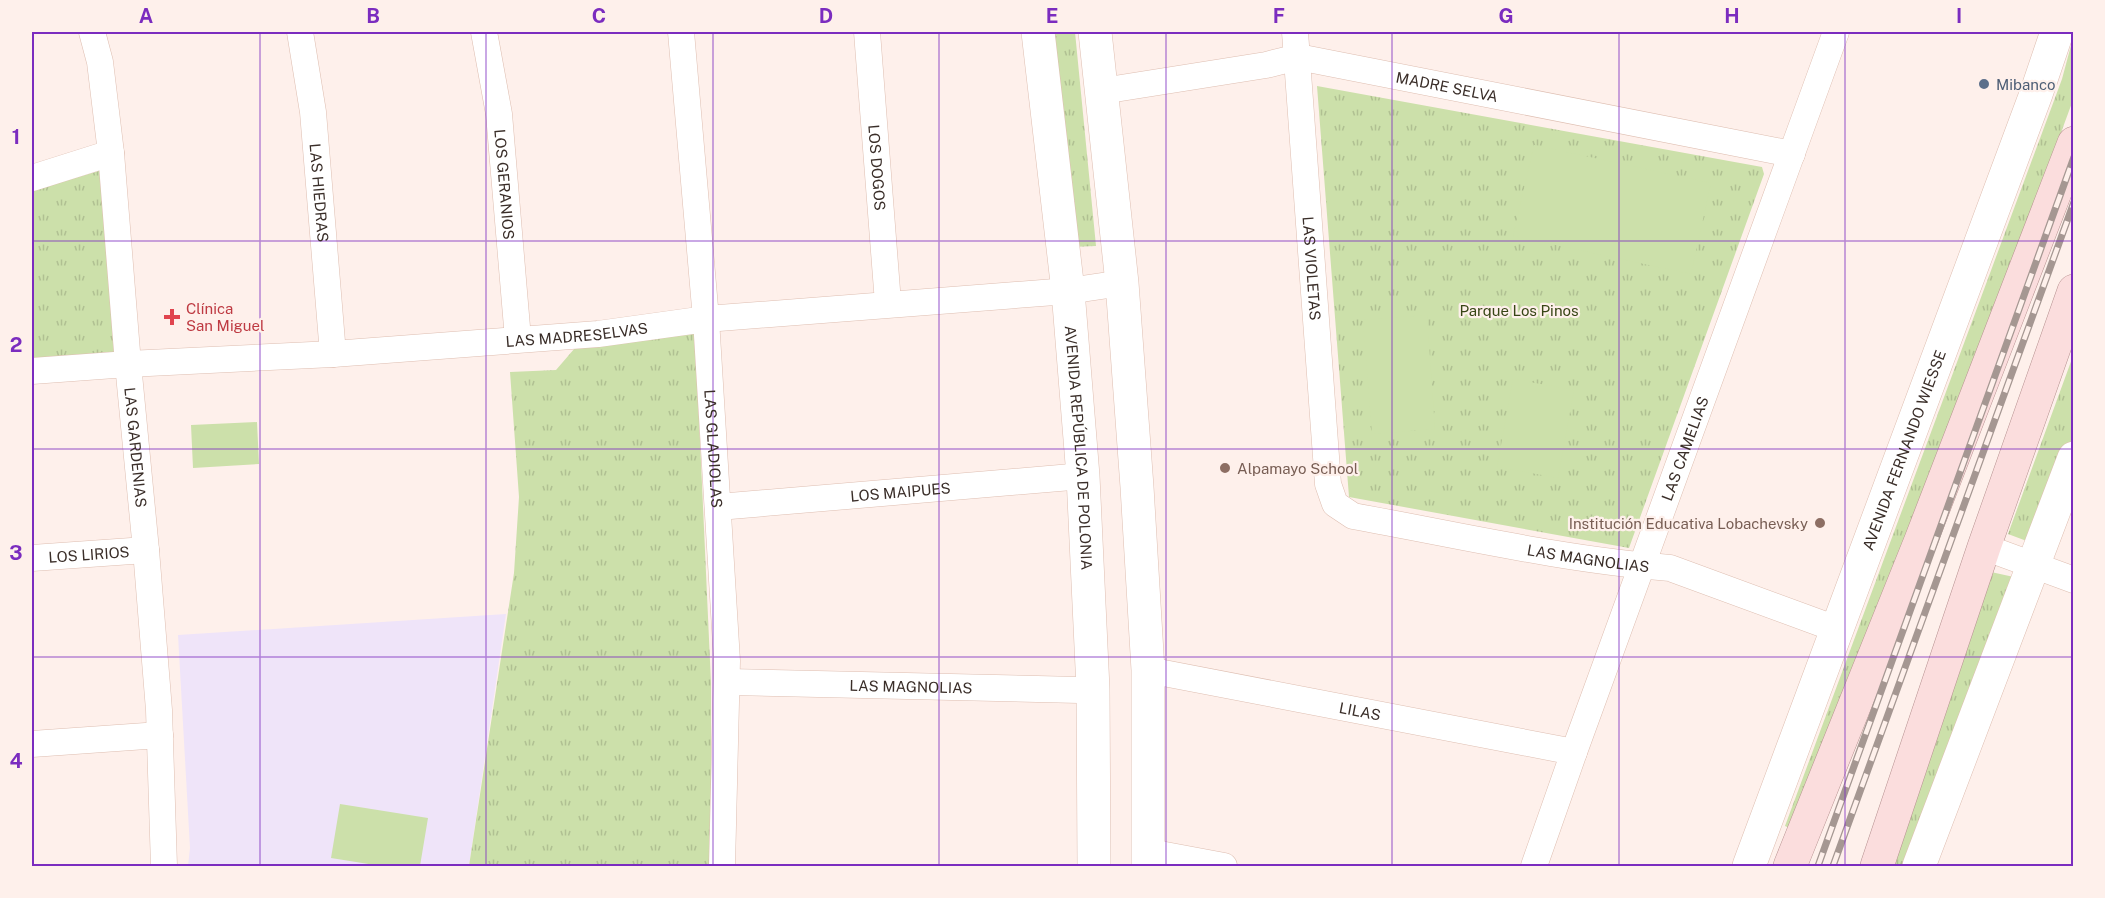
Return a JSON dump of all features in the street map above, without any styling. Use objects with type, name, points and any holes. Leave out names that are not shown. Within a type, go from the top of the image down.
[{"type":"main road","name":"AVENIDA REPÚBLICA DE POLONIA","points":[[1038,32],[1068,291],[1083,476],[1093,689],[1094,867]]},
{"type":"main road","points":[[1095,32],[1122,283],[1137,487],[1148,670],[1149,859]]},
{"type":"main road","name":"AVENIDA FERNANDO WIESSE","points":[[1749,867],[1839,630],[2057,32]]},
{"type":"main road","points":[[1790,867],[1921,540],[2073,143]]},
{"type":"main road","points":[[1877,867],[2073,291]]},
{"type":"main road","points":[[1919,867],[2073,458]]},
{"type":"street","name":"LAS GARDENIAS","points":[[92,32],[100,62],[111,153],[146,550],[160,735],[164,867]]},
{"type":"street","name":"LAS HIEDRAS","points":[[300,32],[313,112],[333,354]]},
{"type":"street","name":"LOS GERANIOS","points":[[484,32],[499,114],[518,339]]},
{"type":"street","name":"LAS GLADIOLAS","points":[[681,32],[706,319],[728,682],[722,867]]},
{"type":"street","name":"LOS DOGOS","points":[[867,32],[888,303]]},
{"type":"street","name":"LAS VIOLETAS","points":[[1295,32],[1328,484],[1335,504]]},
{"type":"street","name":"LAS CAMELIAS","points":[[1534,867],[1836,32]]},
{"type":"street","name":"MADRE SELVA","points":[[1102,91],[1266,65],[1298,57],[1792,154]]},
{"type":"street","points":[[32,178],[111,153]]},
{"type":"street","name":"LAS MADRESELVAS","points":[[32,371],[128,363],[333,354],[598,334],[706,319],[888,303],[1068,291],[1122,283]]},
{"type":"street","name":"LOS MAIPUES","points":[[718,507],[1083,476]]},
{"type":"street","name":"LAS MAGNOLIAS","points":[[1335,504],[1353,516],[1568,555],[1670,568],[1839,630]]},
{"type":"street","points":[[1984,547],[2073,579]]},
{"type":"street","name":"LOS LIRIOS","points":[[32,558],[146,550]]},
{"type":"street","name":"LILAS","points":[[1148,670],[1574,752]]},
{"type":"street","name":"LAS MAGNOLIAS","points":[[728,682],[1093,689]]},
{"type":"street","points":[[32,744],[160,735]]},
{"type":"street","points":[[1149,859],[1224,867]]},
{"type":"shaded area","points":[[506,614],[469,866],[188,866],[190,848],[178,635]]},
{"type":"green space","points":[[1052,32],[1075,32],[1096,246],[1071,247]]},
{"type":"green space","points":[[2073,38],[2073,100],[1877,633],[1796,831],[1785,826],[2062,79]]},
{"type":"green space","name":"Parque Los Pinos","points":[[1317,86],[1762,167],[1764,174],[1629,548],[1349,497]]},
{"type":"green space","points":[[1534,145],[1711,183],[1691,274],[1513,236]]},
{"type":"green space","points":[[105,169],[121,352],[32,359],[32,191]]},
{"type":"green space","points":[[1427,315],[1435,429],[1372,434],[1363,320]]},
{"type":"green space","points":[[695,330],[711,683],[711,866],[469,866],[514,573],[519,497],[510,372],[556,370],[581,341]]},
{"type":"green space","points":[[2073,356],[2073,439],[2035,544],[2008,534]]},
{"type":"green space","points":[[1513,379],[1574,390],[1558,478],[1497,467]]},
{"type":"green space","points":[[257,422],[259,464],[193,468],[191,425]]},
{"type":"green space","points":[[1991,572],[2023,579],[1917,866],[1893,866]]},
{"type":"green space","points":[[340,804],[428,818],[420,866],[381,866],[331,858]]},
{"type":"railway","points":[[1818,866],[2074,157]]},
{"type":"railway","points":[[1833,866],[2074,202]]},
{"type":"place","name":"Mibanco","points":[[1984,84]]},
{"type":"place","name":"Clínica San Miguel","points":[[172,317]]},
{"type":"place","name":"Alpamayo School","points":[[1225,468]]},
{"type":"place","name":"Institución Educativa Lobachevsky","points":[[1820,523]]}]
